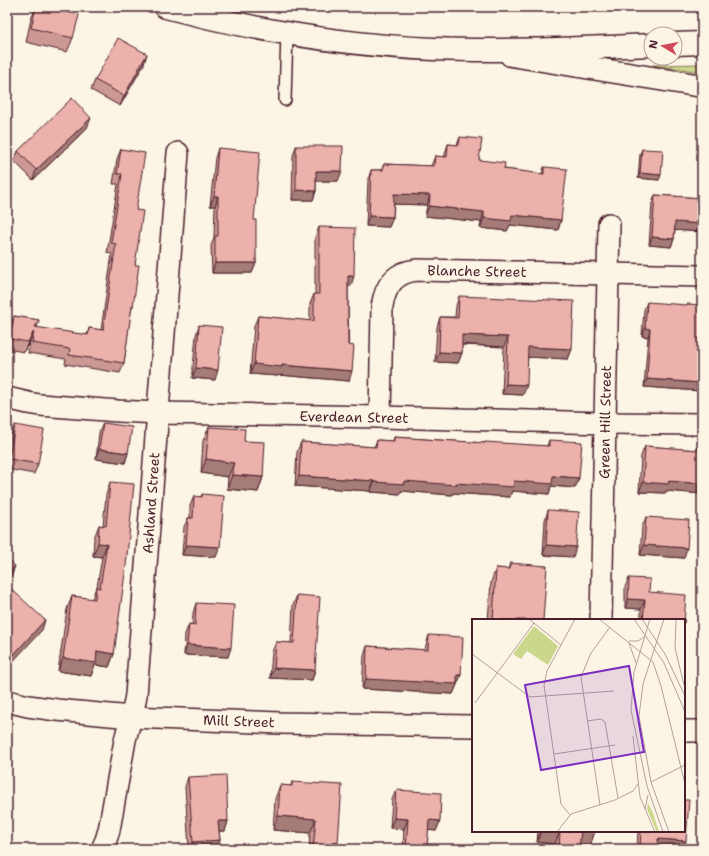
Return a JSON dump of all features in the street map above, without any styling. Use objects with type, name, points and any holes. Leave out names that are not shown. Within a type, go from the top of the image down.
[{"type":"main road","points":[[166,7],[236,24],[287,33],[345,42],[393,46],[434,49],[521,50],[643,45]]},
{"type":"main road","points":[[683,44],[702,43]]},
{"type":"main road","points":[[476,50],[702,86]]},
{"type":"street","name":"Ashland Street","points":[[102,849],[109,830],[125,740],[136,695],[178,153]]},
{"type":"street","name":"Green Hill Street","points":[[601,619],[609,224]]},
{"type":"street","name":"Blanche Street","points":[[380,417],[383,299],[388,286],[397,277],[410,271],[702,276]]},
{"type":"street","name":"Everdean Street","points":[[7,398],[40,405],[158,413],[702,424]]},
{"type":"street","name":"Mill Street","points":[[7,701],[28,706],[57,710],[131,717],[279,723],[472,726]]},
{"type":"street","points":[[685,731],[702,731]]},
{"type":"lane","points":[[285,100],[287,33]]},
{"type":"green space","points":[[683,64],[702,64],[702,72],[660,66],[683,66]]},
{"type":"building","points":[[36,7],[46,7],[79,15],[73,38],[31,28]]},
{"type":"building","points":[[118,38],[147,54],[124,96],[95,80]]},
{"type":"building","points":[[72,98],[91,118],[36,170],[18,151]]},
{"type":"building","points":[[460,137],[482,139],[479,160],[505,163],[504,169],[544,174],[544,167],[567,169],[561,220],[512,215],[511,221],[484,218],[484,212],[429,206],[430,195],[394,194],[393,217],[369,216],[371,170],[383,170],[384,164],[434,166],[435,156],[447,157],[448,144],[459,145]]},
{"type":"building","points":[[296,146],[343,146],[342,171],[316,171],[316,191],[296,190]]},
{"type":"building","points":[[218,148],[260,152],[254,220],[256,220],[256,263],[215,263],[215,236],[218,236],[218,196],[214,196]]},
{"type":"building","points":[[121,149],[145,153],[136,210],[143,211],[135,265],[139,265],[124,363],[69,355],[70,349],[32,343],[34,331],[28,342],[10,339],[14,316],[39,320],[35,327],[88,335],[89,328],[103,330],[116,244],[111,243],[122,174],[117,174]]},
{"type":"building","points":[[642,149],[663,150],[661,175],[640,173]]},
{"type":"building","points":[[655,195],[702,198],[702,224],[675,222],[674,239],[652,237]]},
{"type":"building","points":[[319,227],[355,228],[354,276],[348,276],[348,345],[354,346],[352,371],[254,364],[258,316],[314,321],[314,294],[319,294]]},
{"type":"building","points":[[459,296],[574,301],[572,349],[528,347],[527,385],[506,384],[508,337],[462,335],[462,353],[439,352],[440,317],[458,318]]},
{"type":"building","points":[[647,302],[702,305],[702,383],[647,379],[650,329],[645,328]]},
{"type":"building","points":[[199,325],[222,327],[218,370],[196,368]]},
{"type":"building","points":[[103,423],[132,427],[128,453],[99,449]]},
{"type":"building","points":[[15,425],[44,430],[38,464],[9,459]]},
{"type":"building","points":[[209,427],[245,429],[244,441],[265,442],[263,477],[232,475],[234,463],[206,459]]},
{"type":"building","points":[[394,437],[549,446],[549,440],[582,442],[579,478],[553,476],[552,484],[514,481],[513,487],[404,481],[404,484],[299,476],[301,442],[376,447],[377,440],[394,441]]},
{"type":"building","points":[[699,444],[702,444],[702,484],[669,481],[668,484],[643,482],[645,446],[699,450]]},
{"type":"building","points":[[110,482],[134,484],[126,566],[114,654],[97,651],[96,663],[63,658],[72,596],[95,599],[96,587],[100,588],[107,544],[98,543],[99,525],[106,526]]},
{"type":"building","points":[[202,494],[224,496],[220,547],[186,545],[188,518],[193,518],[194,496],[202,497]]},
{"type":"building","points":[[548,510],[579,512],[576,547],[546,545]]},
{"type":"building","points":[[646,517],[689,520],[687,548],[644,545]]},
{"type":"building","points":[[7,558],[15,566],[7,574]]},
{"type":"building","points":[[510,563],[547,566],[543,619],[493,619],[496,568],[510,569]]},
{"type":"building","points":[[629,578],[650,579],[649,592],[686,595],[684,619],[643,619],[645,600],[628,599]]},
{"type":"building","points":[[7,585],[45,620],[7,662]]},
{"type":"building","points":[[297,595],[320,597],[315,670],[274,668],[276,642],[294,643]]},
{"type":"building","points":[[196,603],[234,605],[231,648],[187,645],[189,624],[195,625]]},
{"type":"building","points":[[429,635],[463,637],[461,675],[457,675],[457,684],[366,679],[367,646],[428,650]]},
{"type":"building","points":[[226,775],[228,821],[218,821],[220,840],[193,842],[188,777]]},
{"type":"building","points":[[292,782],[342,785],[338,843],[333,842],[332,849],[313,849],[316,819],[278,816],[280,785],[292,786]]},
{"type":"building","points":[[396,790],[441,793],[440,821],[429,820],[427,849],[406,849],[408,819],[394,818]]},
{"type":"building","points":[[685,800],[689,800],[686,841],[658,839],[657,849],[640,849],[641,832],[685,832]]},
{"type":"building","points":[[560,832],[581,832],[579,849],[559,849]]}]
